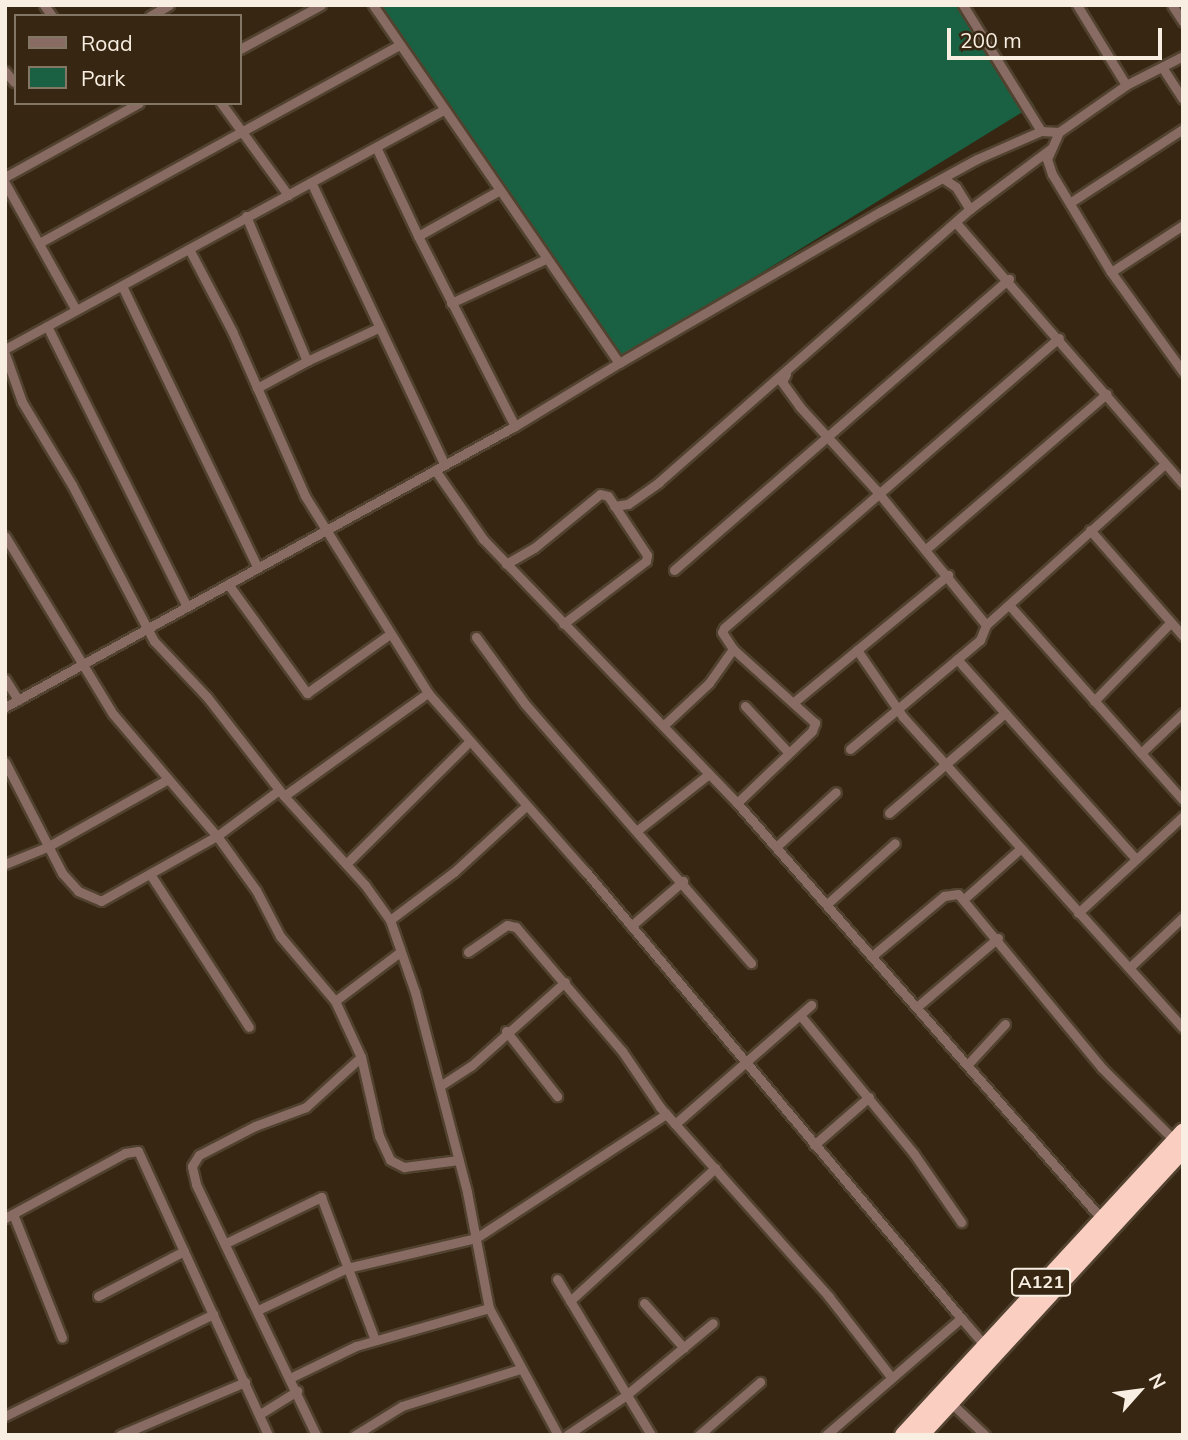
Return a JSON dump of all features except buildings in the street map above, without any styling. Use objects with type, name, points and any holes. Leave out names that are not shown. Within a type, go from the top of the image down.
[{"type":"highway","name":"A121","points":[[903,1435],[986,1347],[1017,1307],[1101,1218],[1180,1141]]},
{"type":"highway","name":"A121","points":[[921,1435],[1180,1141]]},
{"type":"street","points":[[242,48],[321,5]]},
{"type":"street","points":[[373,5],[619,363]]},
{"type":"street","points":[[963,5],[1041,131]]},
{"type":"street","points":[[1077,5],[1126,85]]},
{"type":"street","points":[[1172,5],[1183,22]]},
{"type":"street","points":[[41,242],[400,45]]},
{"type":"street","points":[[614,506],[628,504],[659,482],[957,224],[970,209],[1049,150],[1059,132],[1126,85],[1183,56]]},
{"type":"street","points":[[1162,67],[1183,99]]},
{"type":"street","points":[[5,177],[135,105]]},
{"type":"street","points":[[222,105],[288,195]]},
{"type":"street","points":[[444,110],[246,216],[123,288],[76,310],[5,352],[22,402],[72,485],[148,629],[281,793],[346,864],[390,920],[440,1086],[459,1160],[489,1308],[555,1434]]},
{"type":"street","points":[[1071,202],[1183,129]]},
{"type":"street","points":[[5,707],[515,426],[619,363],[944,179],[1041,131],[1059,132]]},
{"type":"street","points":[[376,146],[451,303],[515,426]]},
{"type":"street","points":[[1049,150],[1052,174],[1111,272],[1183,372]]},
{"type":"street","points":[[944,179],[956,187],[970,209]]},
{"type":"street","points":[[311,182],[445,465]]},
{"type":"street","points":[[5,183],[41,242],[76,310]]},
{"type":"street","points":[[418,236],[500,190]]},
{"type":"street","points":[[246,216],[307,361]]},
{"type":"street","points":[[957,224],[1009,279],[1183,484]]},
{"type":"street","points":[[1111,272],[1183,225]]},
{"type":"street","points":[[190,249],[325,529],[428,693],[631,926],[743,1064],[986,1347]]},
{"type":"street","points":[[451,303],[546,259]]},
{"type":"street","points":[[674,570],[1009,279]]},
{"type":"street","points":[[123,288],[257,566]]},
{"type":"street","points":[[47,326],[187,607]]},
{"type":"street","points":[[257,388],[378,328]]},
{"type":"street","points":[[737,803],[815,727],[811,717],[733,649],[722,632],[724,628],[1059,338]]},
{"type":"street","points":[[786,372],[782,382],[787,390],[826,438],[926,549],[986,625]]},
{"type":"street","points":[[926,549],[1106,394]]},
{"type":"street","points":[[850,749],[980,640],[986,625],[1165,464]]},
{"type":"street","points":[[435,470],[506,564],[737,803],[968,1063],[1101,1218]]},
{"type":"street","points":[[506,564],[534,548],[600,494],[608,496],[647,555],[646,561],[564,624]]},
{"type":"street","points":[[1090,530],[1183,636]]},
{"type":"street","points":[[5,536],[81,664],[118,720],[217,836],[256,890],[280,936],[335,1001],[361,1057],[379,1136],[390,1160],[404,1167],[459,1160]]},
{"type":"street","points":[[794,702],[948,575]]},
{"type":"street","points":[[228,584],[307,692],[390,634]]},
{"type":"street","points":[[1010,606],[1183,800]]},
{"type":"street","points":[[1094,701],[1170,624]]},
{"type":"street","points":[[476,637],[525,704],[639,829],[751,963]]},
{"type":"street","points":[[663,726],[709,683],[733,649]]},
{"type":"street","points":[[857,650],[897,709],[1183,1028]]},
{"type":"street","points":[[957,659],[1136,859]]},
{"type":"street","points":[[5,679],[18,700]]},
{"type":"street","points":[[5,762],[47,847],[78,891],[101,901],[217,836],[428,693]]},
{"type":"street","points":[[745,706],[789,753]]},
{"type":"street","points":[[889,813],[1005,713]]},
{"type":"street","points":[[1141,753],[1183,713]]},
{"type":"street","points":[[346,864],[468,742]]},
{"type":"street","points":[[639,829],[709,774]]},
{"type":"street","points":[[5,864],[47,847],[168,779]]},
{"type":"street","points":[[776,847],[836,792]]},
{"type":"street","points":[[390,920],[454,872],[526,806]]},
{"type":"street","points":[[1078,913],[1183,816]]},
{"type":"street","points":[[827,904],[894,843]]},
{"type":"street","points":[[964,899],[1021,848]]},
{"type":"street","points":[[149,874],[249,1027]]},
{"type":"street","points":[[631,926],[683,881]]},
{"type":"street","points":[[872,956],[944,896],[952,893],[964,899],[1102,1068],[1180,1141]]},
{"type":"street","points":[[1129,968],[1183,917]]},
{"type":"street","points":[[468,952],[511,924],[565,982],[666,1114],[829,1297],[891,1377]]},
{"type":"street","points":[[918,1006],[998,938]]},
{"type":"street","points":[[335,1001],[400,953]]},
{"type":"street","points":[[440,1086],[471,1066],[506,1031],[565,982]]},
{"type":"street","points":[[675,1124],[811,1005]]},
{"type":"street","points":[[800,1015],[869,1097],[961,1222]]},
{"type":"street","points":[[968,1063],[1005,1024]]},
{"type":"street","points":[[506,1031],[557,1096]]},
{"type":"street","points":[[316,1435],[196,1184],[192,1169],[195,1159],[255,1126],[306,1107],[361,1057]]},
{"type":"street","points":[[814,1145],[869,1097]]},
{"type":"street","points":[[258,1310],[347,1268],[476,1238],[666,1114]]},
{"type":"street","points":[[62,1338],[9,1216],[125,1153],[138,1151],[268,1435]]},
{"type":"street","points":[[570,1301],[715,1168]]},
{"type":"street","points":[[226,1243],[321,1197],[375,1340]]},
{"type":"street","points":[[98,1296],[184,1251]]},
{"type":"street","points":[[557,1279],[625,1396],[651,1435]]},
{"type":"street","points":[[644,1303],[684,1348]]},
{"type":"street","points":[[290,1378],[375,1340],[489,1308]]},
{"type":"street","points":[[6,1414],[213,1314]]},
{"type":"street","points":[[826,1435],[961,1318]]},
{"type":"street","points":[[567,1435],[625,1396],[713,1323]]},
{"type":"street","points":[[355,1435],[402,1406],[520,1369]]},
{"type":"street","points":[[120,1435],[245,1382]]},
{"type":"street","points":[[699,1435],[760,1382]]},
{"type":"street","points":[[260,1414],[297,1391]]},
{"type":"street","points":[[950,1402],[985,1435]]},
{"type":"green space","points":[[365,5],[959,5],[1034,105],[612,365]]}]
